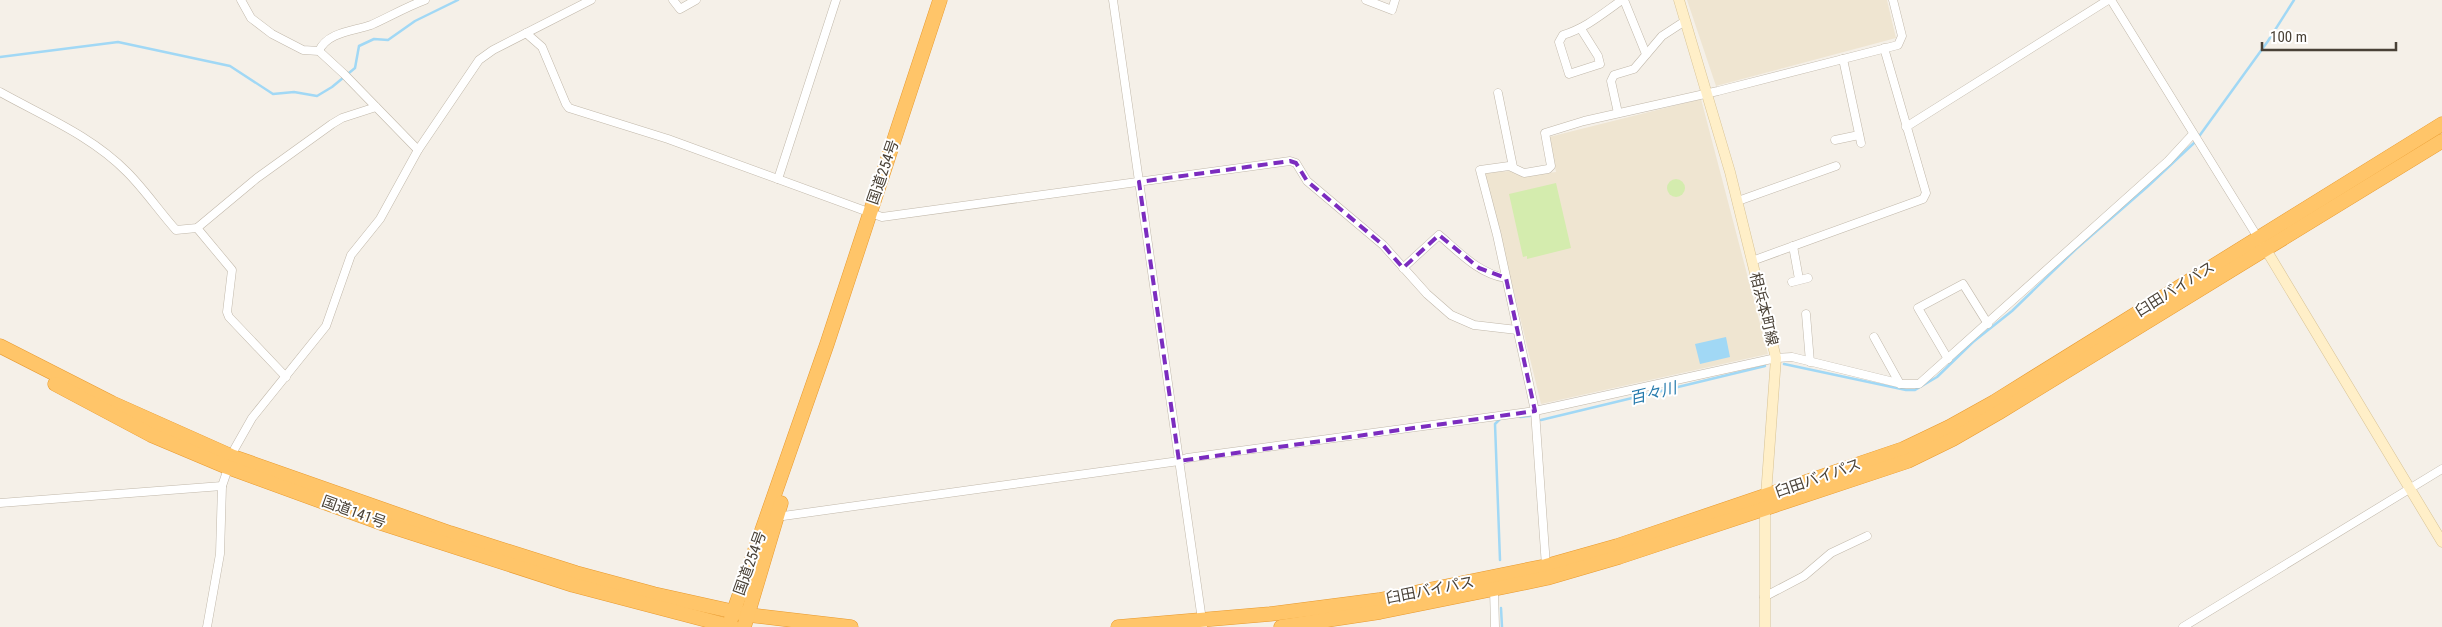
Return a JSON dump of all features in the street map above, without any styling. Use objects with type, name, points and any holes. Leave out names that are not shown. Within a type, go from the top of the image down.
[{"type":"highway","name":"国道254号","points":[[730,627],[732,612],[826,344],[940,0]]},
{"type":"highway","name":"臼田バイパス","points":[[2262,243],[2442,124]]},
{"type":"highway","name":"臼田バイパス","points":[[1280,627],[1380,612],[1494,589],[1547,578],[1619,558],[1903,449],[1949,427],[2081,348],[2442,141]]},
{"type":"highway","name":"国道254号","points":[[747,621],[776,517],[813,397],[826,344]]},
{"type":"highway","name":"国道141号","points":[[0,347],[229,462],[382,522],[573,585],[730,627]]},
{"type":"highway","name":"国道141号","points":[[229,462],[576,573],[732,612]]},
{"type":"highway","name":"臼田バイパス","points":[[1118,627],[1202,624],[1378,600],[1546,566],[1765,502]]},
{"type":"highway","points":[[732,612],[747,621],[851,627]]},
{"type":"main road","name":"相浜本町線","points":[[1678,0],[1708,93],[1738,201],[1776,358],[1765,502],[1765,627]]},
{"type":"main road","points":[[2262,243],[2442,542]]},
{"type":"street","points":[[241,0],[251,18],[272,34],[303,50],[319,51],[418,150]]},
{"type":"street","points":[[319,51],[321,46],[332,38],[371,25],[406,6],[425,0]]},
{"type":"street","points":[[207,627],[220,554],[222,486],[229,462],[252,418],[326,326],[351,255],[391,202],[418,150],[479,60],[526,33],[591,0]]},
{"type":"street","points":[[673,0],[680,9],[696,0]]},
{"type":"street","points":[[778,178],[836,0]]},
{"type":"street","points":[[1113,0],[1138,182],[1142,188],[1202,624]]},
{"type":"street","points":[[1366,0],[1392,10],[1395,0]]},
{"type":"street","points":[[1581,29],[1598,56],[1600,64],[1568,74],[1559,42],[1563,36],[1581,29],[1623,0],[1646,54]]},
{"type":"street","points":[[1546,566],[1535,411],[1480,170],[1508,166],[1524,173],[1548,169],[1552,166],[1545,134],[1618,113],[1708,93],[1898,45],[1902,36],[1893,0]]},
{"type":"street","points":[[1906,127],[2110,0],[2262,243]]},
{"type":"street","points":[[1618,113],[1611,81],[1614,75],[1634,69],[1662,36],[1685,20]]},
{"type":"street","points":[[526,33],[542,47],[569,108],[668,139],[882,217],[1290,161],[1296,163],[1307,181],[1383,245],[1427,294],[1451,315],[1474,326],[1517,330]]},
{"type":"street","points":[[1752,261],[1923,199],[1926,193],[1884,48]]},
{"type":"street","points":[[1835,140],[1860,139],[1843,59]]},
{"type":"street","points":[[0,92],[107,154],[126,172],[176,230],[197,228],[257,178],[332,124],[342,118],[376,107]]},
{"type":"street","points":[[1498,93],[1513,167]]},
{"type":"street","points":[[776,517],[1179,461],[1187,458],[1535,411],[1776,358],[1792,358],[1900,384],[1919,384],[2168,161],[2193,134]]},
{"type":"street","points":[[1738,201],[1836,166]]},
{"type":"street","points":[[197,228],[232,270],[227,312],[229,317],[286,377]]},
{"type":"street","points":[[1403,268],[1439,235],[1479,268],[1493,276],[1506,278]]},
{"type":"street","points":[[1793,246],[1800,280]]},
{"type":"street","points":[[1948,359],[1918,308],[1963,284],[1988,324]]},
{"type":"street","points":[[1806,314],[1810,362]]},
{"type":"street","points":[[1874,337],[1900,384]]},
{"type":"street","points":[[2183,627],[2442,469]]},
{"type":"street","points":[[0,503],[222,486]]},
{"type":"street","points":[[1764,597],[1804,576],[1831,553],[1867,536]]},
{"type":"street","points":[[1494,589],[1496,627]]},
{"type":"highlighted area","points":[[1290,161],[1296,163],[1307,181],[1383,245],[1403,268],[1439,235],[1479,268],[1506,278],[1535,411],[1179,461],[1139,182]]},
{"type":"shaded area","points":[[1687,0],[1887,0],[1896,38],[1716,86]]},
{"type":"shaded area","points":[[1701,99],[1768,354],[1541,404],[1485,173],[1510,171],[1521,176],[1556,172],[1549,137]]},
{"type":"green space","points":[[1672,179],[1680,179],[1685,184],[1683,195],[1672,197],[1667,192],[1667,184]]},
{"type":"green space","points":[[1556,183],[1571,248],[1527,259],[1527,256],[1523,257],[1509,194]]},
{"type":"water","points":[[1726,337],[1730,357],[1700,364],[1695,344]]},
{"type":"waterway","points":[[0,57],[118,42],[230,66],[273,94],[294,92],[317,96],[332,87],[355,68],[359,46],[374,39],[388,40],[415,21],[458,0]]},
{"type":"waterway","points":[[2200,135],[2268,41],[2294,0]]},
{"type":"waterway","points":[[1784,364],[1906,390],[1915,390],[1937,377],[1973,342],[2012,311],[2076,249],[2194,143]]},
{"type":"waterway","name":"百々川","points":[[1541,420],[1765,366]]},
{"type":"waterway","name":"百々川","points":[[1520,417],[1530,416]]},
{"type":"waterway","points":[[1500,419],[1495,424],[1500,560]]},
{"type":"waterway","points":[[1501,608],[1502,627]]}]
